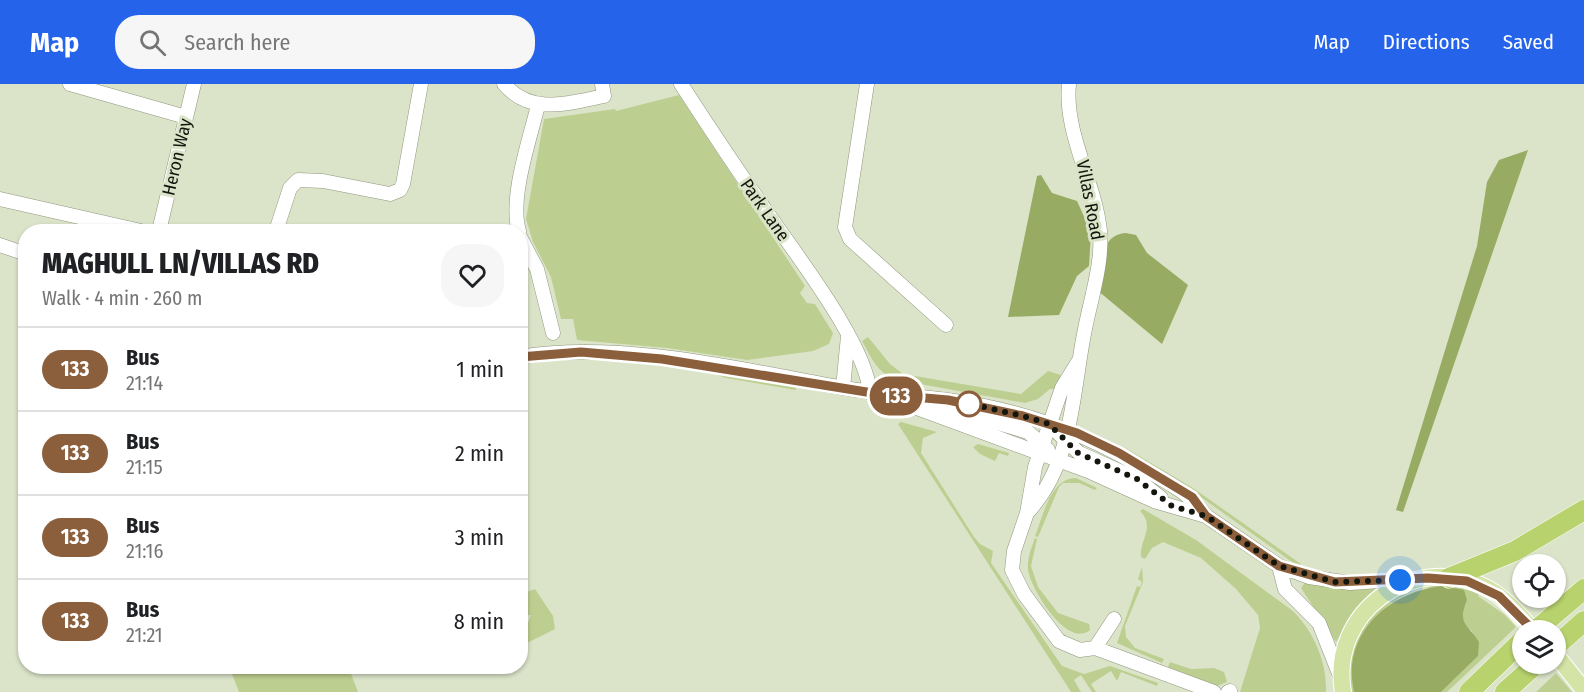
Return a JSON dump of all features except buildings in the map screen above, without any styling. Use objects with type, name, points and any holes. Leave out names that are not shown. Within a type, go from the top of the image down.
[{"type":"highway","points":[[1449,578],[1515,551],[1584,510]]},
{"type":"highway","points":[[1546,620],[1584,589]]},
{"type":"highway","points":[[1566,637],[1584,621]]},
{"type":"highway","points":[[1469,692],[1512,651]]},
{"type":"highway","points":[[1505,692],[1525,674]]},
{"type":"main road","points":[[1342,684],[1345,645],[1360,617],[1373,603],[1412,579],[1449,578],[1484,587],[1499,596],[1524,620]]},
{"type":"main road","points":[[1566,668],[1584,690]]},
{"type":"street","points":[[70,84],[186,117]]},
{"type":"street","name":"Heron Way","points":[[161,224],[194,84]]},
{"type":"street","points":[[278,224],[290,188],[298,180],[323,181],[390,194],[400,190],[421,84]]},
{"type":"street","points":[[504,84],[515,94],[538,105],[556,106],[604,96],[602,84]]},
{"type":"street","name":"Park Lane","points":[[681,84],[820,288],[860,354],[874,393]]},
{"type":"street","points":[[867,84],[845,227],[850,240],[946,325]]},
{"type":"street","name":"Villas Road","points":[[1027,513],[1043,497],[1066,435],[1100,242],[1090,183],[1069,108],[1070,84]]},
{"type":"street","points":[[517,224],[517,199],[538,105]]},
{"type":"street","points":[[0,199],[110,224]]},
{"type":"street","points":[[0,245],[18,251]]},
{"type":"street","points":[[528,252],[537,268],[553,333]]},
{"type":"street","points":[[843,388],[848,336]]},
{"type":"street","points":[[528,356],[555,352],[622,354],[704,364],[874,393],[958,402],[1017,414],[1049,424],[1066,435],[1119,453],[1192,497],[1206,516]]},
{"type":"street","name":"Villas Road","points":[[1027,513],[1049,424],[1062,388],[1079,357]]},
{"type":"street","points":[[874,393],[1041,449],[1058,460],[1172,506],[1206,516],[1279,566],[1335,582],[1412,579]]},
{"type":"street","points":[[913,397],[1028,432],[1041,449]]},
{"type":"street","points":[[1066,435],[1078,453],[1137,479],[1172,506]]},
{"type":"street","points":[[1027,513],[1014,551],[1012,570],[1059,641],[1080,650],[1095,648],[1214,692]]},
{"type":"street","points":[[1279,566],[1285,589],[1318,623],[1342,684]]},
{"type":"street","points":[[1095,648],[1114,619]]},
{"type":"green space","points":[[679,95],[805,286],[800,293],[807,303],[815,304],[833,333],[829,344],[813,351],[747,360],[667,348],[577,340],[573,319],[561,319],[551,277],[533,242],[526,219],[544,119],[615,109],[616,111]]},
{"type":"green space","points":[[1528,150],[1403,512],[1396,510],[1477,246],[1487,182],[1499,160]]},
{"type":"green space","points":[[1041,175],[1052,193],[1077,201],[1091,232],[1089,266],[1077,276],[1059,315],[1008,317],[1037,176]]},
{"type":"green space","points":[[1126,233],[1136,235],[1147,253],[1188,285],[1162,344],[1097,290],[1106,246],[1117,235]]},
{"type":"green space","points":[[868,337],[890,364],[903,374],[1021,394],[1048,371],[1061,375],[1054,389],[1050,389],[1038,399],[1025,403],[898,380],[885,374],[876,365],[862,341]]},
{"type":"green space","points":[[712,373],[796,387],[796,390],[726,378]]},
{"type":"green space","points":[[901,422],[937,432],[923,438],[921,453],[974,537],[980,544],[993,551],[991,563],[1062,666],[1084,674],[1110,666],[1158,683],[1157,686],[1121,672],[1117,681],[1111,671],[1091,684],[1096,692],[1092,692],[1081,675],[1074,680],[1081,692],[1071,692],[898,424]]},
{"type":"green space","points":[[978,444],[1009,453],[1008,456],[999,453],[995,461],[980,454],[973,447]]},
{"type":"green space","points":[[1119,444],[1193,488],[1301,564],[1299,567],[1191,490]]},
{"type":"green space","points":[[1076,478],[1097,488],[1095,490],[1079,483],[1063,483],[1059,487],[1038,537],[1035,536],[1054,491],[1060,484]]},
{"type":"green space","points":[[1143,509],[1196,540],[1293,611],[1307,628],[1318,648],[1326,681],[1326,692],[1240,692],[1260,628],[1258,615],[1236,589],[1201,558],[1163,542],[1152,548],[1145,559],[1141,557],[1147,528],[1145,517],[1140,511]]},
{"type":"green space","points":[[1035,538],[1037,539],[1031,566],[1038,587],[1058,613],[1089,624],[1090,630],[1081,634],[1071,631],[1051,614],[1043,602],[1028,570]]},
{"type":"green space","points":[[1142,567],[1143,582],[1125,626],[1126,637],[1135,648],[1164,659],[1162,663],[1117,643],[1137,586],[1140,587],[1142,582],[1138,579]]},
{"type":"green space","points":[[1307,580],[1336,589],[1375,589],[1353,612],[1336,642],[1301,588]]},
{"type":"green space","points":[[1430,585],[1453,585],[1479,593],[1478,596],[1512,623],[1512,631],[1447,692],[1441,692],[1478,656],[1472,631],[1463,624],[1461,613],[1467,600],[1436,589],[1425,588],[1414,591],[1396,600],[1384,610],[1364,633],[1354,661],[1352,676],[1354,692],[1351,692],[1349,673],[1351,654],[1358,637],[1380,609],[1412,590]]},
{"type":"green space","points":[[1443,586],[1464,590],[1467,600],[1463,619],[1479,642],[1478,656],[1441,692],[1354,692],[1352,671],[1355,652],[1362,634],[1373,619],[1388,606],[1404,597]]},
{"type":"green space","points":[[535,589],[553,616],[555,629],[528,642],[528,623],[531,615],[528,615],[528,592]]},
{"type":"green space","points":[[1170,662],[1191,669],[1214,668],[1224,672],[1227,682],[1217,686],[1168,667]]},
{"type":"green space","points":[[232,674],[351,674],[358,692],[239,692]]},
{"type":"green space","points":[[1557,674],[1572,692],[1536,692]]},
{"type":"bus line","name":"133","points":[[528,356],[555,352],[581,352],[683,361],[879,394],[948,400],[1023,416],[1077,433],[1119,453],[1192,497],[1206,516],[1279,566],[1309,577],[1335,582],[1428,578],[1467,581],[1499,596],[1524,620]]},
{"type":"route","points":[[969,404],[966,403],[1049,424],[1078,453],[1137,479],[1172,506],[1206,516],[1279,566],[1309,577],[1335,582],[1400,580]]}]
